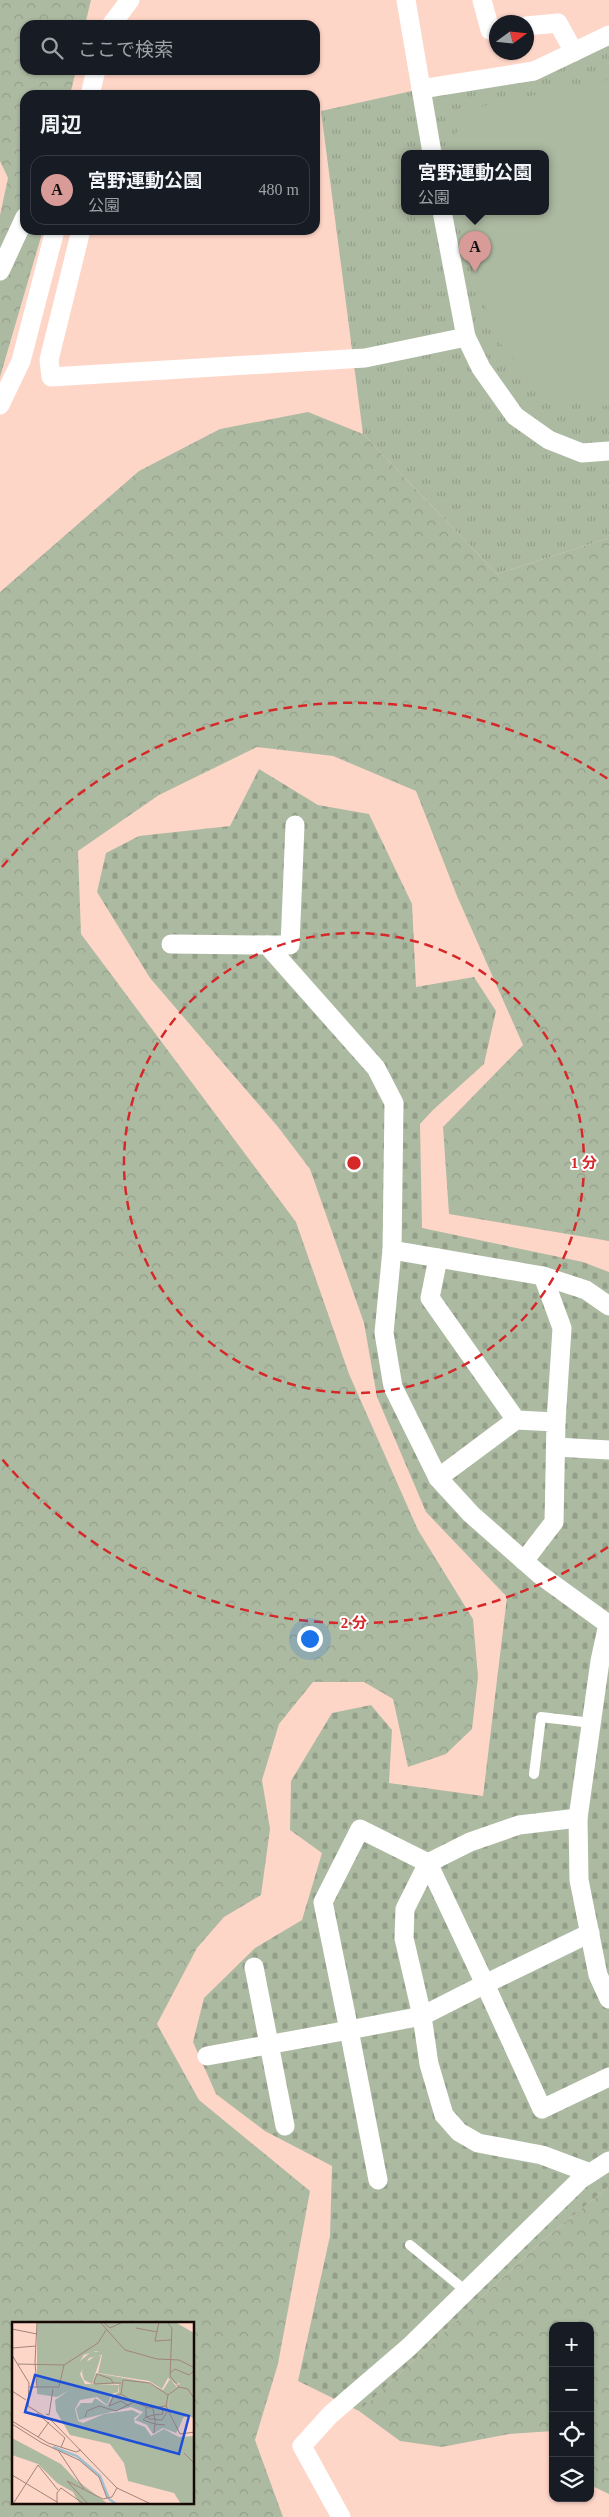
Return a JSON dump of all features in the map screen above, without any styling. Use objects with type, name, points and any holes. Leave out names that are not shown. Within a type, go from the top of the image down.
[{"type":"street","points":[[115,20],[130,0]]},
{"type":"street","points":[[406,0],[431,150]]},
{"type":"street","points":[[482,0],[489,26]]},
{"type":"street","points":[[534,25],[558,23],[574,52]]},
{"type":"street","points":[[420,89],[534,72],[609,35]]},
{"type":"street","points":[[443,215],[466,337],[481,368],[515,416],[549,440],[582,453],[609,451]]},
{"type":"street","points":[[0,272],[20,228]]},
{"type":"street","points":[[0,405],[21,361],[54,235]]},
{"type":"street","points":[[80,235],[49,360],[51,377],[365,358],[466,337]]},
{"type":"street","points":[[170,944],[290,945],[295,825]]},
{"type":"street","points":[[267,945],[376,1068],[394,1103],[392,1250],[384,1332],[393,1386],[438,1478],[471,1514],[524,1561],[609,1623],[600,1660],[578,1818],[579,1880],[598,1975],[609,1999]]},
{"type":"street","points":[[392,1250],[543,1276],[586,1290],[609,1306]]},
{"type":"street","points":[[438,1258],[430,1298],[516,1420]]},
{"type":"street","points":[[524,1561],[554,1522],[556,1422],[562,1328],[543,1276]]},
{"type":"street","points":[[438,1478],[516,1420],[556,1422]]},
{"type":"street","points":[[556,1447],[609,1450]]},
{"type":"street","points":[[578,1818],[519,1825],[470,1842],[428,1863],[404,1909],[404,1938],[422,2016],[436,2093],[444,2115],[459,2132],[478,2143],[542,2155],[590,2173]]},
{"type":"street","points":[[378,2180],[323,1902],[360,1829],[428,1863],[486,1984],[542,2109],[609,2077]]},
{"type":"street","points":[[207,2056],[422,2016],[590,1934]]},
{"type":"street","points":[[254,1967],[285,2126]]},
{"type":"street","points":[[340,2517],[302,2446],[330,2415],[409,2347],[581,2179],[609,2161]]},
{"type":"lane","points":[[534,1774],[541,1717],[592,1724]]},
{"type":"lane","points":[[410,2244],[466,2291]]},
{"type":"green space","points":[[0,0],[91,0],[86,20],[20,20],[20,75],[75,75],[71,90],[20,90],[20,235],[42,235],[0,377],[0,215],[8,178],[0,161]]},
{"type":"green space","points":[[609,35],[609,538],[497,574],[363,434],[321,111],[421,89],[534,71]]},
{"type":"green space","points":[[609,79],[609,405],[597,407],[570,402],[538,386],[492,334],[466,215],[549,215],[549,150],[452,150],[460,118],[474,108]]},
{"type":"green space","points":[[308,412],[363,434],[497,574],[609,538],[609,1241],[449,1214],[443,1127],[523,1045],[457,896],[416,791],[333,756],[257,747],[159,795],[78,851],[81,934],[296,1222],[349,1374],[418,1530],[473,1619],[478,1677],[472,1729],[446,1754],[408,1767],[393,1699],[364,1682],[313,1682],[279,1724],[262,1780],[270,1829],[261,1895],[224,1917],[197,1948],[157,2024],[199,2100],[310,2191],[278,2364],[255,2440],[283,2517],[0,2517],[0,592],[139,471],[220,429]]},
{"type":"green space","points":[[259,769],[318,805],[369,814],[412,904],[416,987],[474,977],[496,1011],[484,1064],[420,1124],[422,1228],[583,1262],[609,1272],[609,2186],[541,2242],[359,2411],[298,2381],[330,2236],[332,2166],[265,2131],[216,2094],[193,2042],[204,1998],[255,1948],[302,1920],[322,1853],[290,1830],[291,1781],[332,1713],[371,1705],[392,1730],[389,1783],[483,1796],[507,1597],[426,1512],[377,1397],[364,1323],[310,1169],[278,1127],[150,978],[97,892],[106,853],[139,836],[230,826]]},
{"type":"green space","points":[[609,2186],[609,2494],[594,2487],[594,2322],[549,2322],[549,2431],[509,2434],[442,2447],[400,2441],[359,2411],[541,2242]]},
{"type":"place","name":"宮野運動公園","points":[[475,272]]}]
